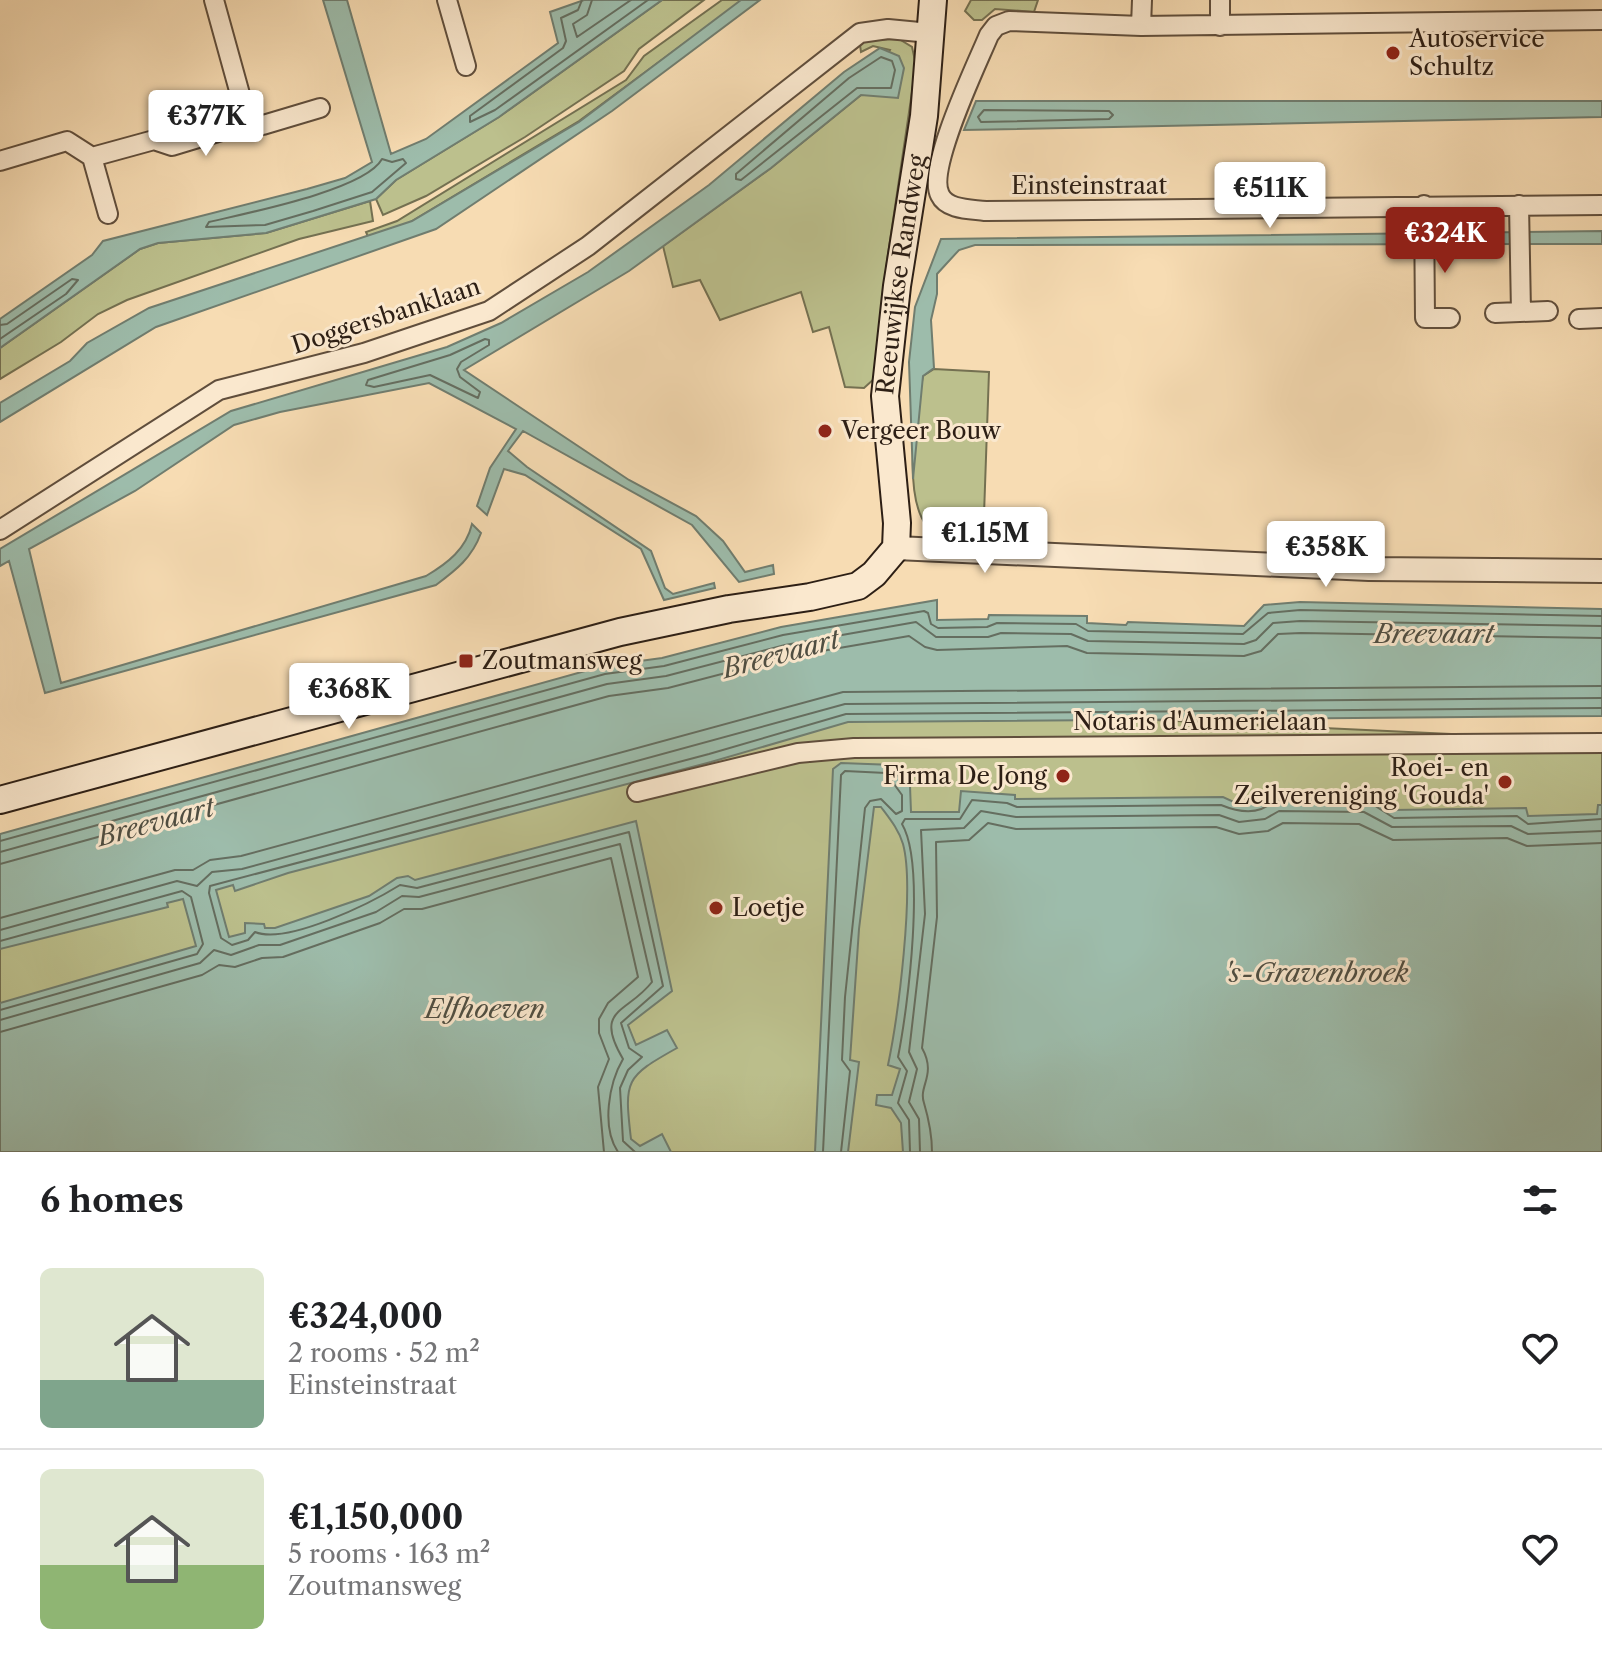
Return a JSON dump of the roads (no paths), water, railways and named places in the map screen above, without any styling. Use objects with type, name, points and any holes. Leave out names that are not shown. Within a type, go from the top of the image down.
[{"type":"main road","name":"Reeuwijkse Randweg","points":[[896,548],[897,523],[885,396],[897,286],[924,116],[933,0]]},
{"type":"main road","points":[[0,800],[620,632],[649,635],[677,631],[729,609],[796,601],[858,586],[874,574],[896,548]]},
{"type":"street","points":[[214,0],[248,123]]},
{"type":"street","points":[[447,0],[466,66]]},
{"type":"street","points":[[1142,0],[1141,26],[1602,20]]},
{"type":"street","points":[[1220,0],[1220,26]]},
{"type":"street","name":"Einsteinstraat","points":[[1141,26],[1009,21],[996,26],[989,35],[943,148],[937,181],[939,195],[946,203],[985,211],[1602,205]]},
{"type":"street","name":"Doggersbanklaan","points":[[0,530],[219,390],[364,353],[489,311],[588,246],[860,33],[888,29],[930,33]]},
{"type":"street","points":[[92,157],[154,140],[172,146],[248,123],[263,125],[320,108]]},
{"type":"street","points":[[0,161],[67,141],[92,157],[108,214]]},
{"type":"street","points":[[1424,205],[1425,318],[1450,318]]},
{"type":"street","points":[[1519,205],[1521,312]]},
{"type":"street","points":[[1495,313],[1548,311]]},
{"type":"street","points":[[1579,319],[1602,318]]},
{"type":"street","points":[[896,548],[1369,569],[1602,571]]},
{"type":"street","name":"Notaris d'Aumerielaan","points":[[637,792],[798,753],[854,748],[1602,743]]},
{"type":"water","points":[[323,0],[347,0],[391,154],[426,139],[558,43],[550,12],[584,0],[662,0],[499,117],[396,180],[376,199],[266,233],[158,243],[140,249],[0,348],[0,319],[92,255],[103,241],[345,178],[372,162]]},
{"type":"water","points":[[741,0],[760,0],[612,111],[436,229],[156,327],[0,422],[0,403],[70,361],[87,343],[149,308],[412,221],[579,122]]},
{"type":"water","points":[[880,48],[899,56],[904,68],[898,98],[861,95],[771,168],[629,271],[464,370],[629,480],[696,516],[723,541],[745,572],[773,565],[774,574],[739,582],[692,525],[523,431],[508,451],[651,551],[665,588],[673,594],[714,583],[715,588],[664,600],[641,549],[525,475],[504,469],[487,515],[477,506],[490,468],[516,429],[429,383],[280,412],[234,425],[135,491],[29,549],[61,683],[426,576],[455,554],[472,524],[481,533],[463,563],[450,574],[436,585],[45,693],[9,561],[0,566],[0,549],[231,411],[447,347],[501,323],[588,272],[709,185],[844,72]]},
{"type":"water","points":[[976,101],[1602,101],[1602,117],[964,130]]},
{"type":"water","points":[[1602,231],[1602,244],[975,245],[959,250],[937,274],[937,294],[931,320],[934,368],[923,376],[913,479],[909,362],[915,307],[941,239]]},
{"type":"water","points":[[937,600],[937,620],[988,619],[989,615],[1087,616],[1087,623],[1126,625],[1128,622],[1244,626],[1264,605],[1300,602],[1602,609],[1602,716],[848,722],[711,762],[288,873],[235,891],[233,885],[216,890],[229,937],[245,933],[245,923],[275,928],[369,896],[397,878],[408,876],[415,880],[636,821],[672,991],[628,1025],[636,1045],[667,1030],[677,1048],[647,1066],[632,1082],[628,1104],[631,1139],[640,1146],[662,1134],[671,1152],[0,1152],[0,1003],[196,946],[183,899],[167,903],[168,907],[0,949],[0,834],[603,666],[662,658],[781,627]]},
{"type":"water","name":"'s-Gravenbroek","points":[[841,763],[894,765],[902,786],[910,786],[911,812],[959,812],[961,791],[1015,795],[1015,799],[1223,797],[1238,804],[1262,802],[1263,793],[1379,795],[1380,802],[1392,802],[1393,810],[1526,808],[1528,816],[1597,814],[1598,805],[1602,805],[1602,1152],[903,1152],[901,1123],[891,1108],[876,1105],[877,1095],[892,1095],[900,1069],[888,1065],[904,953],[906,864],[897,829],[881,807],[874,807],[859,929],[850,1060],[859,1062],[848,1152],[815,1152],[833,769]]},
{"type":"place","name":"Autoservice Schultz","points":[[1393,53]]},
{"type":"place","name":"Vergeer Bouw","points":[[825,431]]},
{"type":"place","name":"Zoutmansweg","points":[[466,661]]},
{"type":"place","name":"Firma De Jong","points":[[1063,776]]},
{"type":"place","name":"Roei- en Zeilvereniging 'Gouda'","points":[[1505,782]]},
{"type":"place","name":"Loetje","points":[[716,908]]},
{"type":"water label","name":"Breevaart","points":[[1434,634]]},
{"type":"water label","name":"Breevaart","points":[[781,654]]},
{"type":"water label","name":"Breevaart","points":[[156,822]]},
{"type":"water label","name":"Elfhoeven","points":[[485,1009]]}]
